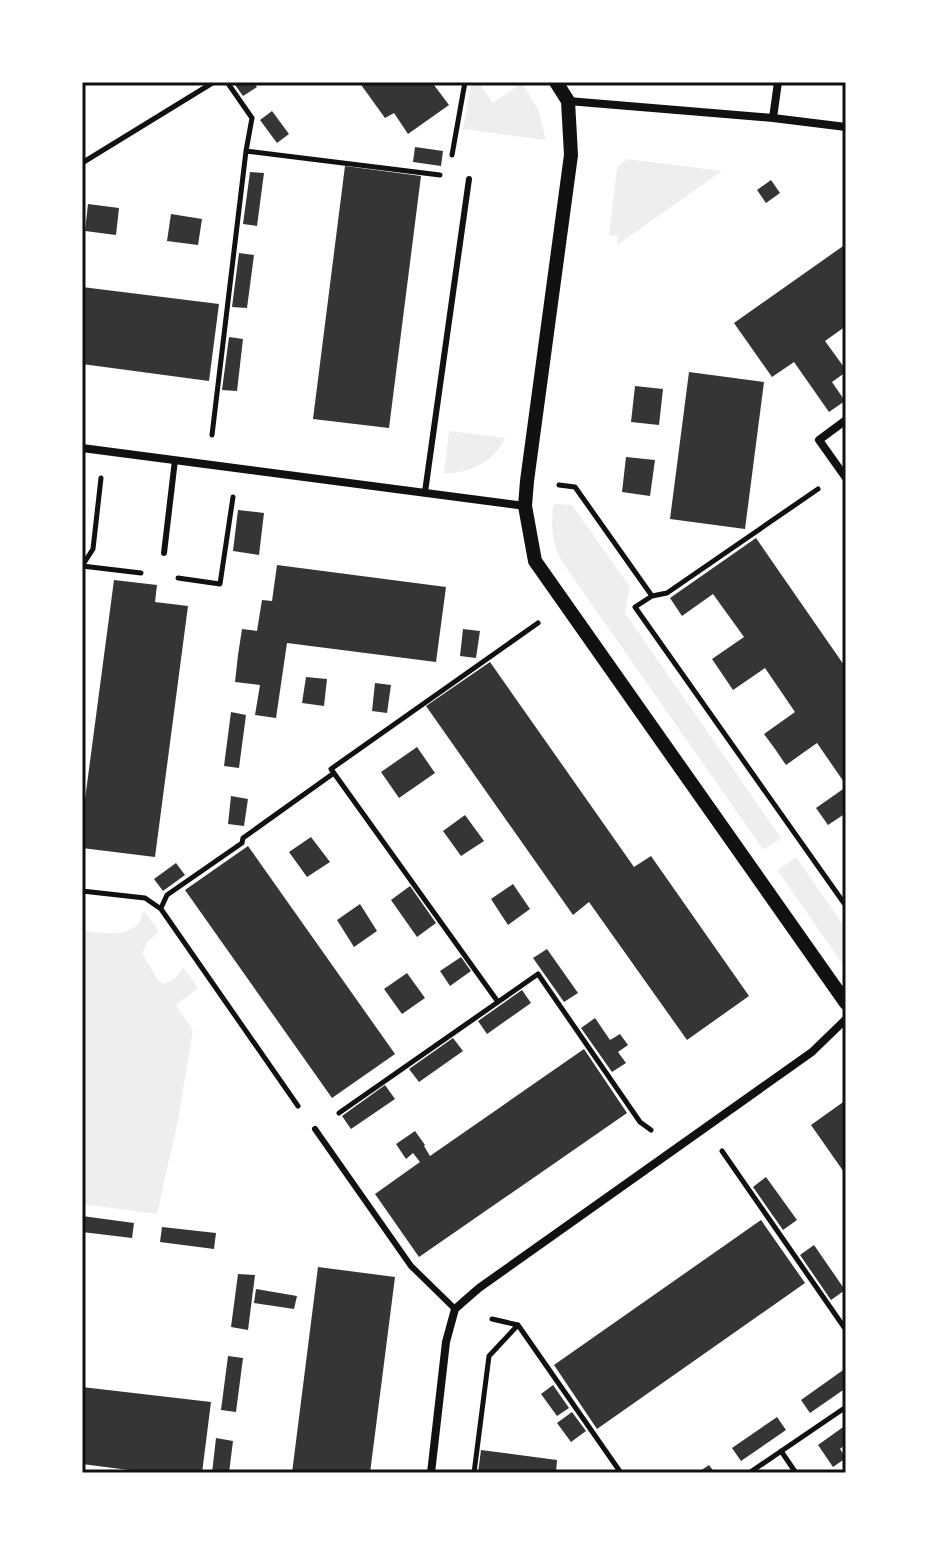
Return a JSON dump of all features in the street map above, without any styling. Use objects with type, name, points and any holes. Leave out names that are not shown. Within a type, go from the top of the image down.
[{"type":"street","points":[[556,82],[568,101],[571,155],[527,481],[525,506],[535,561],[846,1003]]},
{"type":"street","points":[[773,118],[778,82]]},
{"type":"street","points":[[568,101],[846,127]]},
{"type":"street","points":[[844,475],[819,440],[846,420]]},
{"type":"street","points":[[82,448],[525,506]]},
{"type":"street","points":[[431,1473],[446,1342],[455,1309],[479,1288],[812,1052],[846,1019]]},
{"type":"lane","points":[[425,492],[469,179]]},
{"type":"lane","points":[[164,553],[175,460]]},
{"type":"lane","points":[[315,1129],[411,1266],[455,1309]]},
{"type":"path","points":[[82,163],[214,82]]},
{"type":"path","points":[[209,464],[252,118],[227,82]]},
{"type":"path","points":[[448,176],[465,82]]},
{"type":"path","points":[[246,151],[469,179]]},
{"type":"path","points":[[82,566],[93,549],[105,451]]},
{"type":"path","points":[[844,475],[667,593],[652,596],[635,607],[846,906]]},
{"type":"path","points":[[527,481],[575,487],[652,596]]},
{"type":"path","points":[[498,1002],[331,769],[565,604]]},
{"type":"path","points":[[161,909],[167,895],[334,773]]},
{"type":"path","points":[[82,891],[145,898],[161,909],[315,1129],[538,974],[640,1122],[676,1148]]},
{"type":"path","points":[[706,1127],[846,1330]]},
{"type":"path","points":[[455,1309],[518,1325],[621,1473]]},
{"type":"path","points":[[474,1473],[489,1356],[518,1325]]},
{"type":"path","points":[[749,1473],[846,1407]]},
{"type":"path","points":[[781,1451],[796,1473]]},
{"type":"shaded area","points":[[472,82],[478,82],[493,103],[522,83],[538,109],[546,140],[463,129]]},
{"type":"shaded area","points":[[627,159],[722,171],[617,245],[618,236],[609,235],[617,168]]},
{"type":"shaded area","points":[[449,431],[505,438],[494,454],[480,465],[444,473]]},
{"type":"shaded area","points":[[555,504],[572,505],[630,587],[625,613],[781,838],[765,849],[563,563],[553,536]]},
{"type":"shaded area","points":[[796,857],[846,929],[846,969],[778,871]]},
{"type":"shaded area","points":[[144,911],[159,932],[148,941],[142,953],[157,979],[166,983],[177,976],[183,967],[198,988],[176,1005],[193,1030],[179,1115],[157,1214],[82,1204],[82,930],[127,931],[139,923]]},
{"type":"building","points":[[233,82],[253,82],[257,87],[243,96]]},
{"type":"building","points":[[359,82],[438,82],[434,85],[449,105],[408,134],[394,113],[385,118]]},
{"type":"building","points":[[272,111],[289,134],[277,143],[260,120]]},
{"type":"building","points":[[415,147],[443,151],[441,166],[413,162]]},
{"type":"building","points":[[345,166],[421,176],[389,428],[313,419]]},
{"type":"building","points":[[250,172],[264,173],[257,226],[243,224]]},
{"type":"building","points":[[771,180],[780,193],[766,203],[757,190]]},
{"type":"building","points":[[88,204],[119,208],[116,235],[85,231]]},
{"type":"building","points":[[171,214],[202,219],[198,245],[167,241]]},
{"type":"building","points":[[846,244],[846,326],[825,341],[846,370],[832,382],[845,401],[829,412],[794,362],[772,377],[734,323]]},
{"type":"building","points":[[239,253],[254,255],[247,308],[232,307]]},
{"type":"building","points":[[82,287],[219,304],[209,381],[82,364]]},
{"type":"building","points":[[229,337],[243,339],[237,391],[222,390]]},
{"type":"building","points":[[689,372],[764,382],[745,529],[670,519]]},
{"type":"building","points":[[635,386],[663,389],[659,425],[631,422]]},
{"type":"building","points":[[626,457],[655,460],[650,496],[622,492]]},
{"type":"building","points":[[238,510],[264,513],[259,555],[233,551]]},
{"type":"building","points":[[756,538],[846,668],[846,785],[817,743],[786,765],[764,734],[795,712],[765,668],[733,690],[712,659],[744,637],[713,594],[682,616],[670,598]]},
{"type":"building","points":[[277,565],[446,587],[436,662],[287,643],[276,718],[255,715],[260,685],[235,682],[238,655],[242,629],[257,631],[262,600],[272,601]]},
{"type":"building","points":[[114,580],[157,585],[155,602],[188,606],[155,857],[82,848],[82,822]]},
{"type":"building","points":[[463,629],[480,631],[476,658],[460,656]]},
{"type":"building","points":[[490,662],[634,867],[651,856],[749,996],[687,1040],[589,902],[573,915],[426,706]]},
{"type":"building","points":[[306,677],[327,679],[324,706],[302,703]]},
{"type":"building","points":[[375,683],[391,685],[387,713],[372,711]]},
{"type":"building","points":[[231,712],[246,715],[239,768],[224,766]]},
{"type":"building","points":[[417,747],[435,773],[399,798],[381,772]]},
{"type":"building","points":[[846,787],[846,813],[828,825],[816,808]]},
{"type":"building","points":[[231,796],[248,799],[244,826],[228,824]]},
{"type":"building","points":[[465,815],[484,841],[461,856],[443,831]]},
{"type":"building","points":[[311,837],[330,862],[307,877],[289,852]]},
{"type":"building","points":[[248,846],[395,1054],[332,1098],[185,890]]},
{"type":"building","points":[[176,863],[185,875],[163,891],[154,879]]},
{"type":"building","points":[[513,884],[530,909],[508,925],[491,899]]},
{"type":"building","points":[[410,886],[436,923],[417,937],[391,900]]},
{"type":"building","points":[[360,904],[377,931],[354,947],[337,920]]},
{"type":"building","points":[[547,949],[578,993],[564,1002],[533,958]]},
{"type":"building","points":[[461,957],[471,971],[450,986],[440,971]]},
{"type":"building","points":[[407,973],[425,998],[402,1014],[384,989]]},
{"type":"building","points":[[522,990],[531,1003],[487,1034],[478,1021]]},
{"type":"building","points":[[595,1018],[610,1040],[620,1034],[628,1045],[618,1052],[626,1063],[612,1072],[581,1028]]},
{"type":"building","points":[[453,1038],[463,1051],[419,1082],[409,1069]]},
{"type":"building","points":[[584,1049],[627,1113],[419,1257],[375,1194],[420,1162],[413,1153],[406,1159],[396,1144],[415,1131],[430,1156]]},
{"type":"building","points":[[385,1085],[395,1099],[351,1129],[342,1116]]},
{"type":"building","points":[[846,1100],[846,1175],[811,1125]]},
{"type":"building","points":[[766,1177],[797,1220],[783,1230],[753,1187]]},
{"type":"building","points":[[82,1216],[134,1223],[132,1238],[82,1232]]},
{"type":"building","points":[[761,1220],[805,1283],[597,1429],[554,1365]]},
{"type":"building","points":[[162,1227],[216,1233],[214,1249],[160,1242]]},
{"type":"building","points":[[814,1245],[845,1290],[831,1300],[800,1255]]},
{"type":"building","points":[[318,1267],[395,1277],[370,1473],[292,1473]]},
{"type":"building","points":[[238,1274],[255,1275],[248,1330],[231,1327]]},
{"type":"building","points":[[256,1289],[297,1296],[294,1309],[254,1303]]},
{"type":"building","points":[[228,1356],[243,1358],[236,1412],[221,1410]]},
{"type":"building","points":[[846,1368],[846,1388],[810,1413],[801,1400]]},
{"type":"building","points":[[553,1385],[569,1408],[557,1416],[541,1394]]},
{"type":"building","points":[[82,1387],[211,1402],[202,1473],[152,1473],[82,1464]]},
{"type":"building","points":[[572,1412],[586,1431],[571,1442],[557,1423]]},
{"type":"building","points":[[777,1417],[786,1430],[741,1461],[732,1448]]},
{"type":"building","points":[[846,1425],[846,1444],[840,1449],[846,1458],[833,1467],[818,1445]]},
{"type":"building","points":[[216,1438],[233,1441],[229,1473],[212,1473]]},
{"type":"building","points":[[481,1450],[557,1460],[556,1473],[478,1473]]},
{"type":"building","points":[[709,1465],[715,1473],[697,1473]]}]
